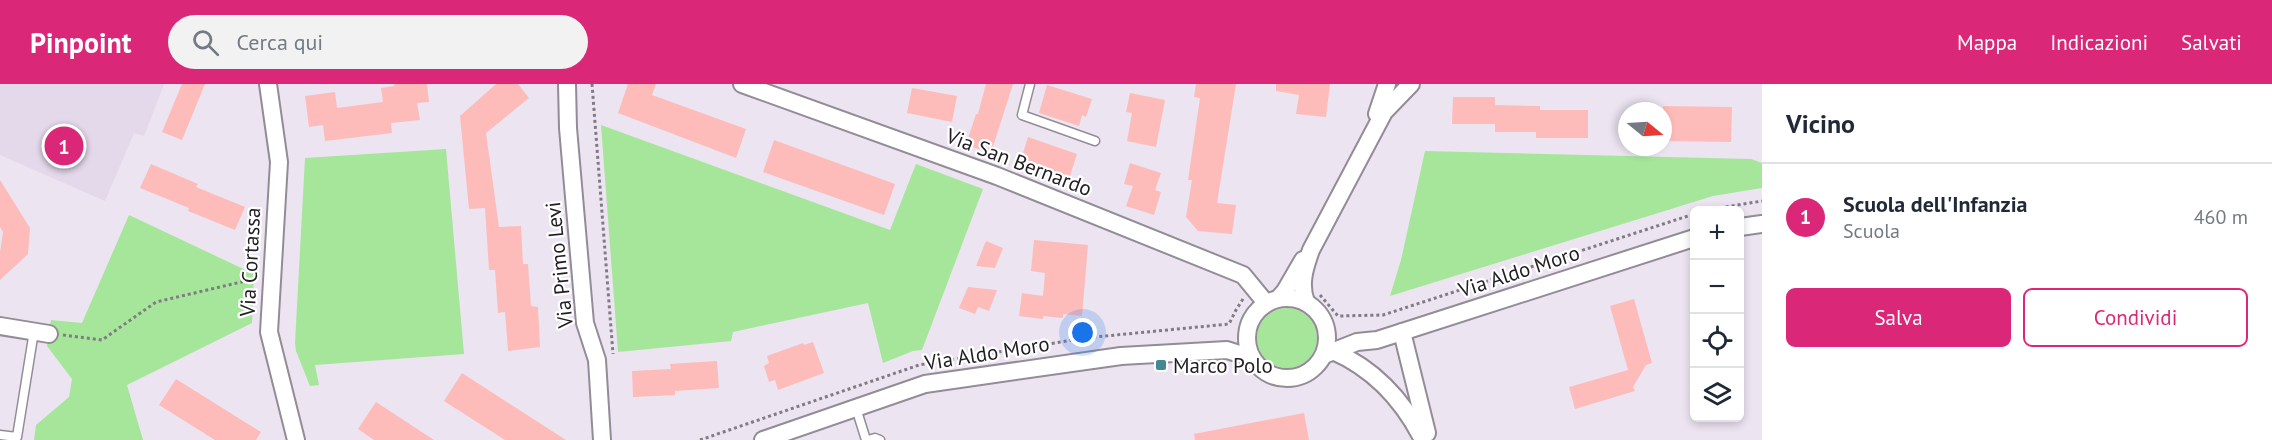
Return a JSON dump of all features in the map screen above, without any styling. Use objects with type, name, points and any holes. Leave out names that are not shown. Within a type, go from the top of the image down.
[{"type":"street","name":"Via Cortassa","points":[[268,84],[279,162],[269,332],[296,440]]},
{"type":"street","name":"Via Primo Levi","points":[[567,84],[568,128],[585,323],[597,360],[602,440]]},
{"type":"street","name":"Via San Bernardo","points":[[742,84],[997,176],[1243,274],[1272,301]]},
{"type":"street","points":[[1367,144],[1387,84]]},
{"type":"street","points":[[1311,250],[1297,268],[1285,291],[1253,316],[1246,334],[1247,346],[1252,358],[1270,375],[1295,378],[1307,373],[1328,353],[1326,329],[1322,318],[1304,294],[1304,270],[1311,250],[1384,112],[1411,84]]},
{"type":"street","points":[[1744,226],[1762,224]]},
{"type":"street","name":"Via Aldo Moro","points":[[1328,353],[1357,342],[1377,340],[1690,240]]},
{"type":"street","points":[[1272,301],[1304,294]]},
{"type":"street","points":[[0,326],[41,332]]},
{"type":"street","points":[[1326,329],[1357,342]]},
{"type":"street","points":[[1402,332],[1428,440]]},
{"type":"street","points":[[1227,350],[1246,334]]},
{"type":"street","name":"Via Aldo Moro","points":[[763,440],[925,384],[1121,357],[1227,350],[1252,358]]},
{"type":"street","points":[[1328,353],[1362,367],[1390,389],[1413,419],[1423,440]]},
{"type":"lane","points":[[1030,84],[1022,115],[1095,141]]},
{"type":"lane","points":[[0,435],[17,437],[41,332]]},
{"type":"lane","points":[[856,408],[867,440],[875,438],[880,440]]},
{"type":"path","points":[[592,84],[613,357]]},
{"type":"path","points":[[1732,206],[1762,201]]},
{"type":"path","points":[[1304,294],[1324,299],[1338,316],[1383,315],[1690,216]]},
{"type":"path","points":[[41,332],[102,340],[156,302],[254,279]]},
{"type":"shaded area","points":[[0,84],[164,84],[144,136],[134,133],[105,201],[0,155]]},
{"type":"green space","points":[[601,125],[890,230],[916,164],[983,189],[922,350],[913,351],[883,363],[868,303],[733,332],[731,341],[618,352]]},
{"type":"green space","points":[[446,149],[464,354],[315,365],[319,385],[310,386],[295,343],[305,158]]},
{"type":"green space","points":[[1425,151],[1751,159],[1762,163],[1762,188],[1713,196],[1390,296],[1401,260]]},
{"type":"green space","points":[[129,215],[254,274],[252,323],[127,385],[143,440],[34,440],[36,425],[69,397],[72,379],[47,346],[51,320],[82,323]]},
{"type":"green space","points":[[1281,308],[1293,308],[1304,313],[1312,321],[1317,338],[1315,350],[1304,363],[1293,368],[1281,368],[1270,363],[1262,355],[1257,344],[1257,332],[1262,321],[1270,313]]},
{"type":"building","points":[[182,84],[205,84],[182,140],[162,132]]},
{"type":"building","points":[[394,84],[427,84],[429,102],[417,103],[420,120],[391,123],[392,133],[325,141],[323,125],[309,127],[305,96],[335,92],[337,108],[383,102],[381,88],[394,86]]},
{"type":"building","points":[[496,84],[518,84],[529,98],[486,133],[499,227],[521,226],[523,264],[528,264],[531,306],[538,307],[540,347],[508,351],[505,312],[498,313],[495,270],[489,270],[485,208],[469,209],[460,116]]},
{"type":"building","points":[[628,84],[656,84],[652,95],[746,129],[736,158],[618,113]]},
{"type":"building","points":[[986,84],[1013,84],[991,153],[966,145]]},
{"type":"building","points":[[1196,84],[1236,84],[1217,203],[1236,205],[1232,234],[1198,231],[1186,217],[1192,180],[1188,180],[1200,98],[1194,97]]},
{"type":"building","points":[[1276,84],[1330,84],[1326,117],[1296,114],[1299,95],[1276,91]]},
{"type":"building","points":[[1047,85],[1092,99],[1086,117],[1082,115],[1079,126],[1039,113]]},
{"type":"building","points":[[912,88],[957,96],[952,122],[907,113]]},
{"type":"building","points":[[1130,93],[1165,100],[1156,147],[1127,141],[1132,113],[1126,112]]},
{"type":"building","points":[[1453,97],[1495,97],[1495,105],[1540,106],[1540,110],[1588,110],[1588,138],[1536,138],[1536,132],[1495,132],[1495,124],[1452,124]]},
{"type":"building","points":[[1672,106],[1732,107],[1731,142],[1672,141]]},
{"type":"building","points":[[1028,137],[1077,154],[1069,179],[1020,163]]},
{"type":"building","points":[[774,140],[895,184],[884,215],[763,172]]},
{"type":"building","points":[[1130,163],[1161,173],[1155,190],[1161,192],[1154,215],[1126,206],[1133,186],[1124,184]]},
{"type":"building","points":[[151,164],[198,184],[196,187],[245,207],[235,230],[140,188]]},
{"type":"building","points":[[0,180],[30,228],[28,254],[0,280],[3,232],[0,227]]},
{"type":"building","points":[[1034,240],[1088,245],[1082,316],[1063,314],[1063,318],[1043,316],[1043,319],[1019,316],[1022,293],[1043,296],[1045,273],[1031,271]]},
{"type":"building","points":[[986,241],[1003,248],[995,268],[976,266]]},
{"type":"building","points":[[968,287],[997,290],[989,311],[978,307],[975,314],[959,308]]},
{"type":"building","points":[[1634,299],[1652,363],[1646,365],[1633,387],[1635,391],[1575,409],[1569,387],[1628,370],[1610,306]]},
{"type":"building","points":[[813,342],[824,373],[778,390],[775,380],[769,382],[764,366],[769,363],[767,356],[803,343],[804,345]]},
{"type":"building","points":[[717,361],[719,388],[675,391],[675,395],[633,397],[632,371],[671,369],[670,364]]},
{"type":"building","points":[[462,373],[566,440],[505,440],[444,401]]},
{"type":"building","points":[[176,379],[261,432],[256,440],[215,440],[159,405]]},
{"type":"building","points":[[376,402],[434,440],[374,440],[358,429]]},
{"type":"building","points":[[1304,413],[1309,440],[1195,440],[1194,434]]},
{"type":"place","name":"Scuola dell'Infanzia","points":[[64,146]]},
{"type":"place","name":"Marco Polo","points":[[1161,365]]}]
